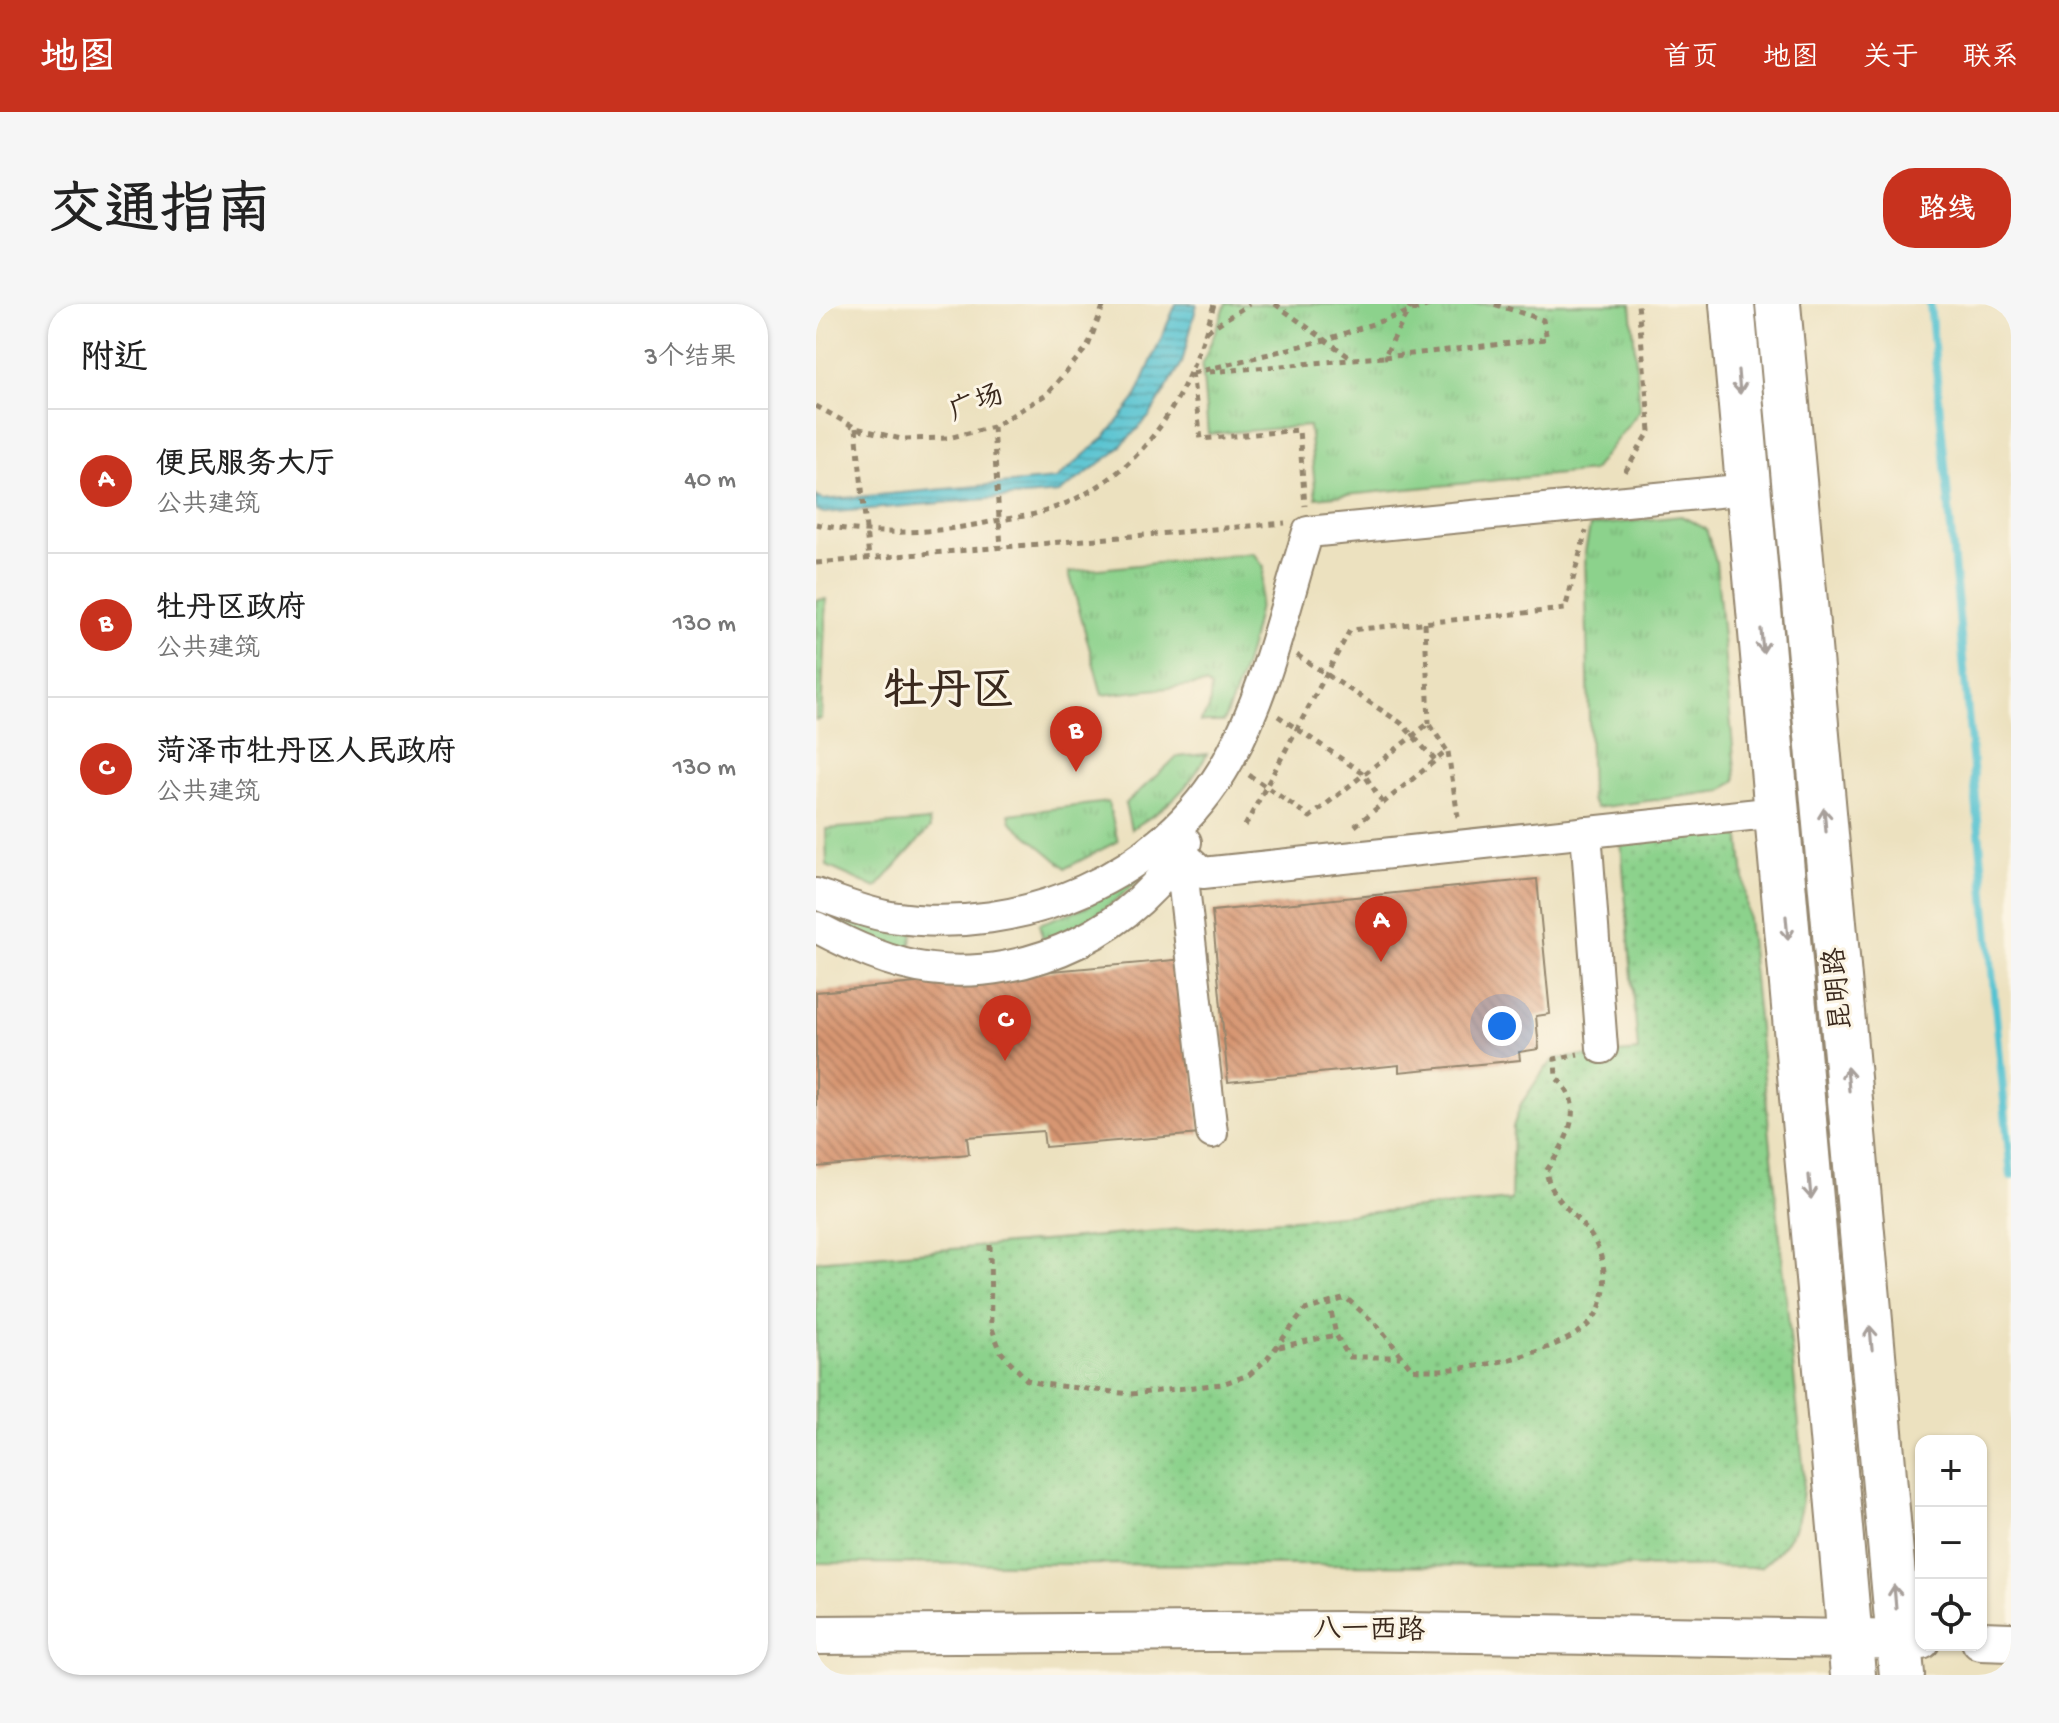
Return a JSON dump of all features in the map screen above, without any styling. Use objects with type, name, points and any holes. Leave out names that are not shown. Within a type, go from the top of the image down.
[{"type":"highway","name":"昆明路","points":[[1732,304],[1852,1657]]},
{"type":"highway","name":"昆明路","points":[[1778,304],[1907,1652]]},
{"type":"main road","name":"八一西路","points":[[816,1635],[1342,1631],[1852,1657],[1907,1652]]},
{"type":"main road","points":[[1987,1641],[2011,1642]]},
{"type":"lane","points":[[816,894],[888,917],[917,920],[1026,912],[1104,880],[1165,842],[1197,810],[1228,761],[1256,698],[1308,532],[1749,489]]},
{"type":"lane","points":[[1197,810],[1189,866],[1212,1133]]},
{"type":"lane","points":[[816,927],[878,956],[928,969],[1013,965],[1058,952],[1102,930],[1170,869],[1777,812]]},
{"type":"lane","points":[[1586,832],[1602,1048]]},
{"type":"path","name":"广场","points":[[816,406],[856,428],[901,439],[948,438],[993,427],[1047,394],[1088,346],[1104,304]]},
{"type":"path","points":[[816,524],[866,531],[936,533],[1050,510],[1104,483],[1147,446],[1183,394],[1214,304]]},
{"type":"path","points":[[1207,331],[1249,304]]},
{"type":"path","points":[[1275,304],[1352,359]]},
{"type":"path","points":[[1192,373],[1325,340],[1411,306],[1432,304]]},
{"type":"path","points":[[1192,373],[1547,339],[1543,320],[1494,304]]},
{"type":"path","points":[[1612,474],[1627,472],[1650,431],[1638,304]]},
{"type":"path","points":[[1384,357],[1411,306]]},
{"type":"path","points":[[1192,373],[1201,439],[1299,430],[1306,513]]},
{"type":"path","points":[[993,427],[1001,548]]},
{"type":"path","points":[[856,428],[869,559]]},
{"type":"path","points":[[1305,504],[1321,503]]},
{"type":"path","points":[[816,563],[1294,522]]},
{"type":"path","points":[[1245,826],[1350,630],[1565,609],[1587,526]]},
{"type":"path","points":[[1425,623],[1429,723],[1447,751],[1458,817]]},
{"type":"path","points":[[1289,650],[1415,734],[1436,761]]},
{"type":"path","points":[[1274,713],[1364,774],[1383,803]]},
{"type":"path","points":[[1248,775],[1310,817],[1429,723]]},
{"type":"path","points":[[1355,826],[1447,751]]},
{"type":"path","points":[[990,1245],[991,1326],[1001,1352],[1027,1380],[1131,1394],[1186,1389],[1249,1375],[1277,1347],[1305,1310],[1346,1298],[1356,1305],[1412,1369],[1479,1364],[1543,1348],[1582,1330],[1594,1317],[1603,1298],[1600,1254],[1586,1228],[1548,1183],[1546,1171],[1570,1134],[1572,1119],[1564,1085],[1556,1078],[1555,1059],[1602,1048]]},
{"type":"path","points":[[1329,1301],[1336,1335],[1349,1357],[1401,1357]]},
{"type":"path","points":[[1277,1347],[1336,1335]]},
{"type":"green space","points":[[1226,304],[1631,304],[1640,410],[1592,471],[1316,498],[1309,426],[1208,434],[1202,365]]},
{"type":"green space","points":[[1681,516],[1706,529],[1716,562],[1736,780],[1722,791],[1596,808],[1591,800],[1585,552],[1590,526]]},
{"type":"green space","points":[[1253,553],[1264,567],[1259,607],[1244,666],[1223,722],[1200,722],[1209,709],[1211,688],[1206,684],[1102,695],[1069,572]]},
{"type":"green space","points":[[826,599],[821,719],[816,720],[816,600]]},
{"type":"green space","points":[[1207,754],[1175,798],[1131,829],[1125,804],[1177,757]]},
{"type":"green space","points":[[1108,802],[1118,841],[1066,868],[1011,822],[1009,814]]},
{"type":"green space","points":[[929,821],[930,828],[876,888],[827,866],[826,829]]},
{"type":"green space","points":[[1734,831],[1740,839],[1804,1475],[1795,1527],[1782,1547],[1761,1567],[816,1563],[816,1261],[1511,1200],[1513,1127],[1521,1104],[1544,1070],[1555,1059],[1638,1051],[1621,842]]},
{"type":"green space","points":[[1155,860],[1119,898],[1044,942],[1039,924],[1088,906]]},
{"type":"green space","points":[[816,908],[913,932],[909,954],[816,915]]},
{"type":"water","points":[[1176,304],[1197,304],[1182,363],[1149,417],[1114,453],[1059,493],[824,513],[816,510],[816,496],[822,500],[1056,479],[1105,437],[1135,399]]},
{"type":"building","points":[[1537,879],[1550,1014],[1536,1016],[1539,1049],[1519,1052],[1520,1060],[1399,1072],[1399,1065],[1228,1082],[1212,911]]},
{"type":"building","points":[[1185,959],[1200,1134],[1045,1147],[1043,1131],[967,1137],[969,1154],[816,1167],[816,992]]},
{"type":"waterway","points":[[1930,304],[2011,1176]]},
{"type":"place","name":"牡丹区政府","points":[[1076,772]]},
{"type":"place","name":"便民服务大厅","points":[[1381,962]]},
{"type":"place","name":"菏泽市牡丹区人民政府","points":[[1005,1061]]},
{"type":"district","name":"牡丹区","points":[[949,695]]}]
